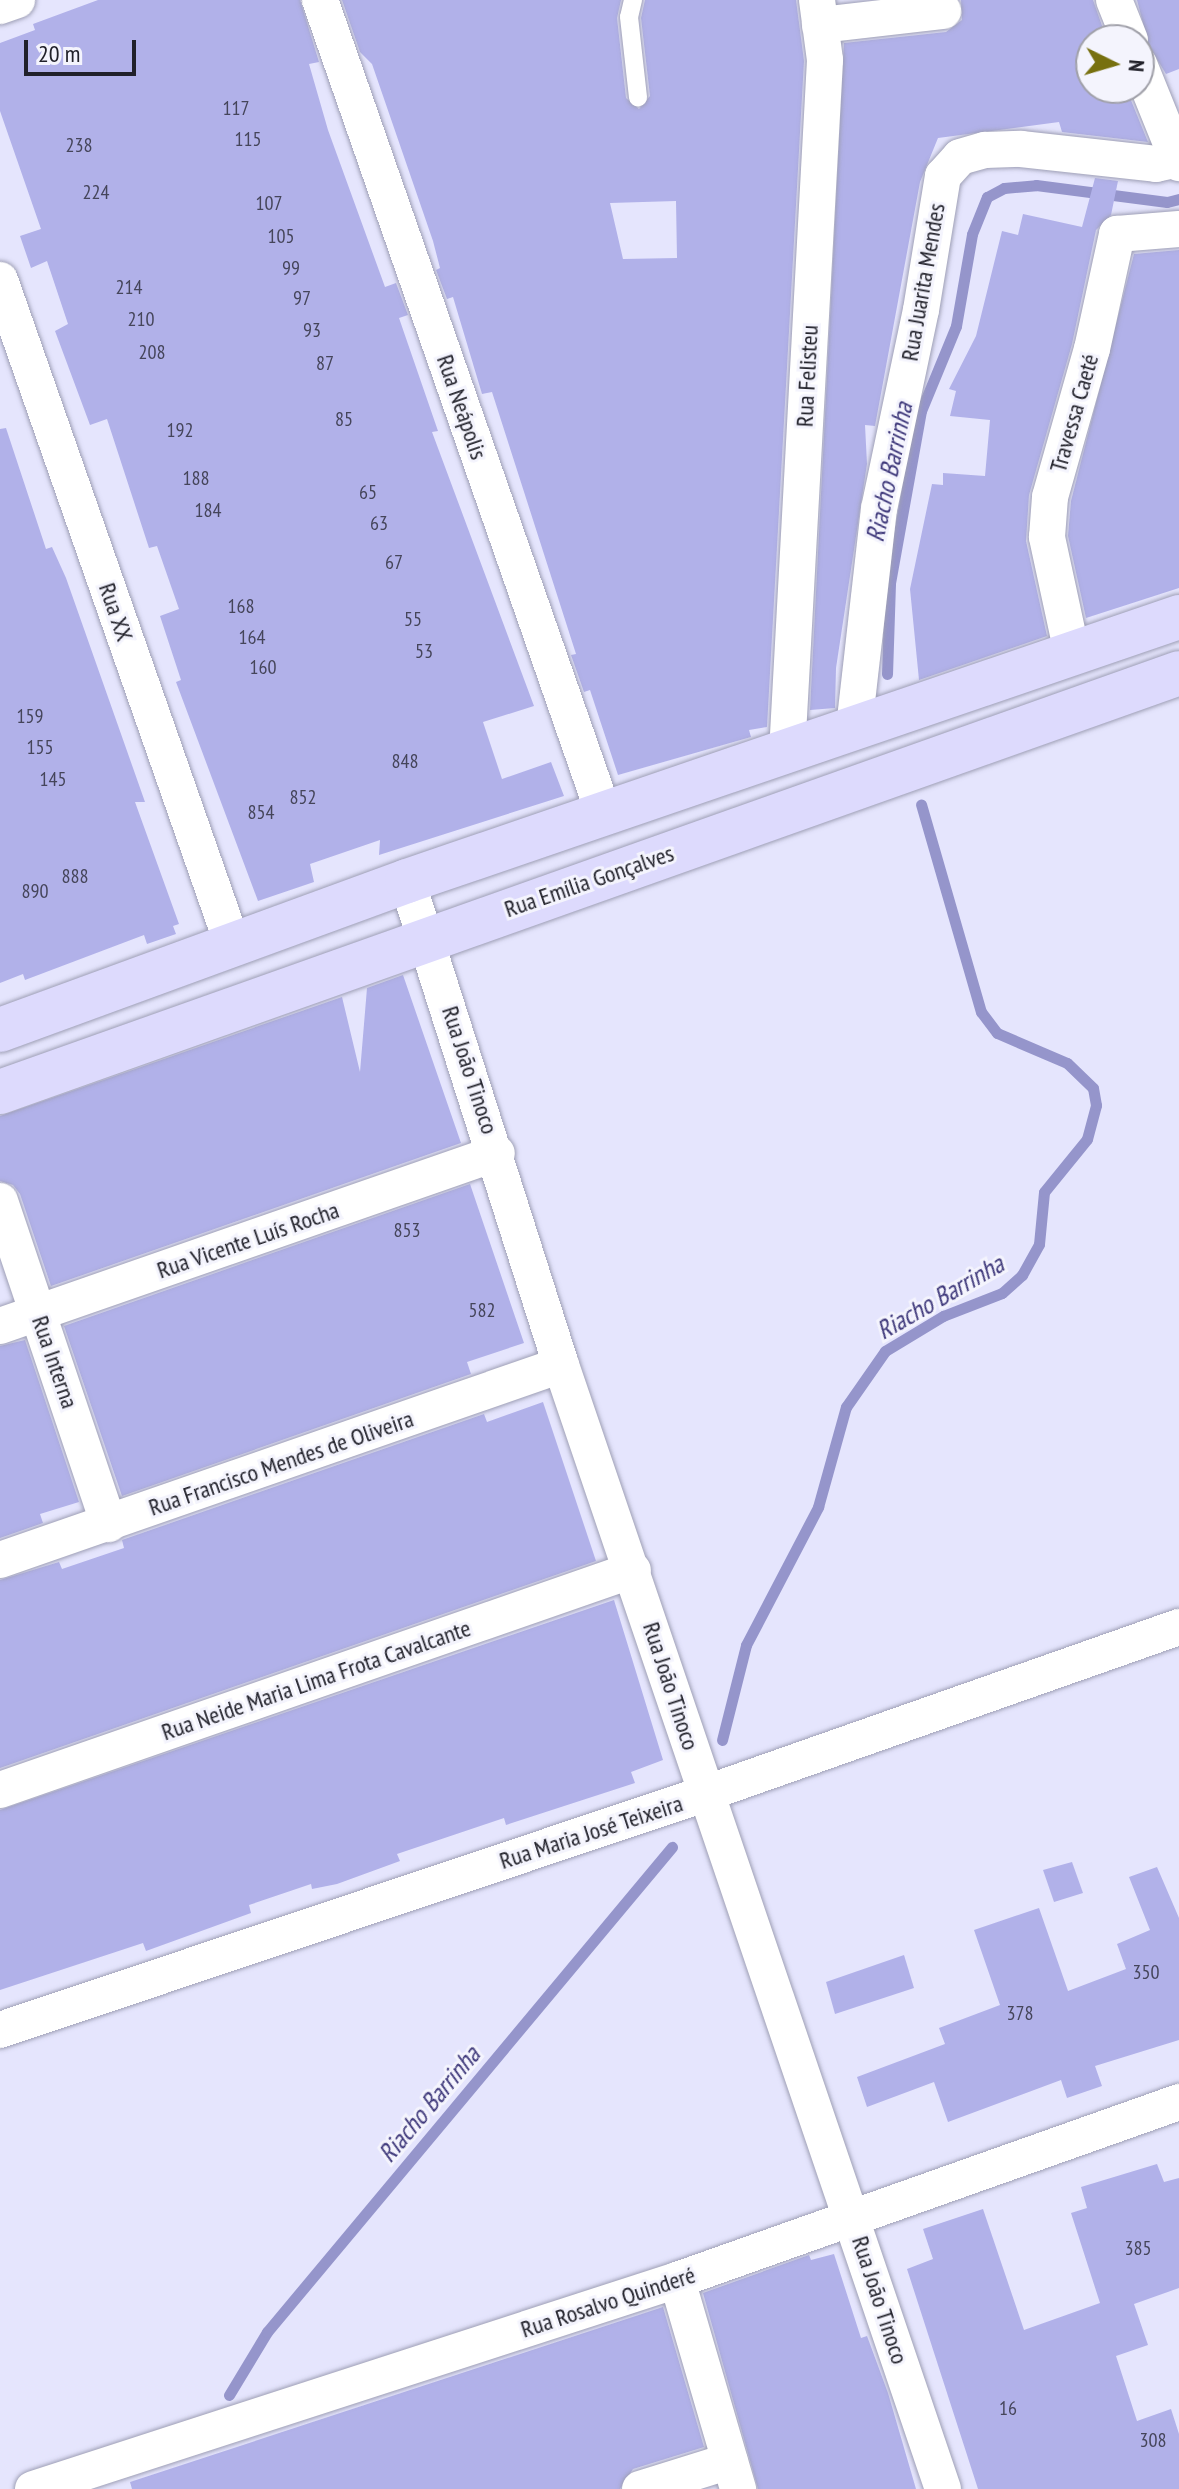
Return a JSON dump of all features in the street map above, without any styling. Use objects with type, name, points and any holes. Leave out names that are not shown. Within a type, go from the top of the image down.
[{"type":"street","points":[[0,6],[17,0]]},
{"type":"street","name":"Rua Neápolis","points":[[320,0],[604,814]]},
{"type":"street","points":[[1114,0],[1124,24]]},
{"type":"street","points":[[819,13],[943,11]]},
{"type":"street","name":"Rua Felisteu","points":[[787,753],[825,60],[819,13]]},
{"type":"street","points":[[1155,104],[1178,161]]},
{"type":"street","name":"Rua Juarita Mendes","points":[[854,728],[879,509],[921,310],[943,176],[960,157],[985,150],[1021,149],[1156,164],[1178,161]]},
{"type":"street","name":"Travessa Caeté","points":[[1072,653],[1047,537],[1050,497],[1092,349],[1117,234],[1179,229]]},
{"type":"street","name":"Rua XX","points":[[0,280],[232,943]]},
{"type":"street","points":[[14,1086],[4,1029],[407,881],[1179,617]]},
{"type":"street","name":"Rua Emília Gonçalves","points":[[14,1086],[1179,673]]},
{"type":"street","name":"Rua João Tinoco","points":[[407,881],[497,1153],[561,1365],[943,2489]]},
{"type":"street","name":"Rua Vicente Luís Rocha","points":[[0,1326],[497,1153]]},
{"type":"street","name":"Rua Interna","points":[[0,1201],[109,1524]]},
{"type":"street","name":"Rua Francisco Mendes de Oliveira","points":[[0,1560],[561,1365]]},
{"type":"street","name":"Rua Neide Maria Lima Frota Cavalcante","points":[[0,1790],[633,1570]]},
{"type":"street","name":"Rua Maria José Teixeira","points":[[0,2030],[707,1793],[1179,1627]]},
{"type":"street","name":"Rua Rosalvo Quinderé","points":[[33,2489],[677,2280],[1179,2102]]},
{"type":"street","points":[[640,2489],[734,2475],[677,2280]]},
{"type":"lane","points":[[633,0],[629,17],[638,97]]},
{"type":"building","points":[[98,0],[300,0],[319,62],[309,64],[328,130],[385,287],[396,283],[408,315],[399,318],[438,431],[432,432],[534,706],[483,722],[502,779],[551,762],[564,796],[379,855],[380,840],[310,864],[314,882],[258,901],[176,682],[181,680],[160,616],[179,609],[157,546],[149,548],[107,419],[90,425],[55,331],[68,324],[47,261],[31,268],[20,236],[41,229],[0,111],[0,43],[35,30],[33,24]]},
{"type":"building","points":[[342,0],[621,0],[617,18],[626,98],[639,109],[650,96],[641,18],[645,0],[796,0],[804,61],[767,727],[749,730],[751,737],[618,775],[590,690],[584,692],[571,655],[576,654],[492,392],[482,394],[453,297],[447,299],[436,270],[440,268],[433,241],[372,64],[360,52]],"holes":[[[676,201],[677,258],[623,259],[610,203]]]},
{"type":"building","points":[[961,0],[1093,0],[1101,24],[1075,24],[1075,104],[1133,104],[1148,142],[1062,132],[1059,122],[938,138],[920,182],[875,426],[865,425],[867,464],[836,668],[835,708],[810,710],[844,43],[946,32],[962,20]]},
{"type":"building","points":[[1137,0],[1179,0],[1179,69],[1166,74],[1155,56],[1155,24],[1143,24]]},
{"type":"building","points":[[1095,178],[1118,181],[1111,215],[1096,230],[1072,344],[1029,495],[1026,541],[1047,636],[919,680],[910,589],[932,484],[943,485],[943,473],[985,476],[990,420],[950,416],[956,391],[949,389],[976,336],[1002,231],[1018,235],[1023,214],[1082,227]]},
{"type":"building","points":[[1179,250],[1179,588],[1086,618],[1068,536],[1071,501],[1134,254]]},
{"type":"building","points":[[6,428],[46,549],[52,547],[66,578],[145,802],[135,802],[179,924],[173,926],[176,934],[147,944],[144,935],[25,980],[23,974],[0,983],[0,429]]},
{"type":"building","points":[[403,975],[461,1143],[51,1286],[20,1194],[13,1185],[0,1181],[0,1116],[342,997],[360,1072],[367,988]]},
{"type":"building","points":[[470,1184],[524,1343],[467,1362],[471,1374],[122,1496],[64,1326]]},
{"type":"building","points":[[25,1340],[79,1502],[40,1514],[43,1523],[0,1538],[0,1346]]},
{"type":"building","points":[[543,1402],[596,1561],[0,1768],[0,1580],[59,1562],[62,1569],[124,1548],[122,1540],[484,1414],[487,1422]]},
{"type":"building","points":[[614,1600],[663,1760],[631,1772],[635,1783],[506,1825],[504,1818],[397,1854],[400,1861],[337,1884],[312,1889],[311,1884],[249,1905],[251,1913],[146,1951],[143,1943],[0,1990],[0,1810]]},
{"type":"building","points":[[1072,1862],[1083,1893],[1054,1902],[1043,1870]]},
{"type":"building","points":[[1157,1867],[1179,1918],[1179,2040],[1095,2066],[1102,2086],[1067,2098],[1061,2080],[948,2122],[934,2082],[867,2107],[857,2077],[945,2044],[939,2028],[1000,2005],[974,1930],[1039,1908],[1068,1991],[1126,1969],[1117,1944],[1150,1930],[1129,1877]]},
{"type":"building","points":[[904,1955],[914,1988],[835,2014],[826,1982]]},
{"type":"building","points":[[1157,2164],[1164,2182],[1179,2178],[1179,2288],[1134,2304],[1148,2345],[1116,2356],[1137,2421],[1171,2409],[1179,2434],[1179,2489],[978,2489],[907,2269],[933,2259],[923,2229],[983,2209],[1024,2330],[1100,2303],[1071,2213],[1087,2208],[1081,2187]]},
{"type":"building","points":[[834,2254],[861,2338],[867,2336],[888,2393],[916,2489],[758,2489],[703,2293],[809,2255],[811,2260]]},
{"type":"building","points":[[663,2307],[704,2447],[633,2469],[620,2489],[132,2489],[130,2482]]},
{"type":"waterway","name":"Riacho Barrinha","points":[[887,674],[890,583],[921,411],[956,326],[972,234],[987,197],[1004,188],[1036,185],[1167,202],[1179,199]]},
{"type":"waterway","name":"Riacho Barrinha","points":[[722,1740],[746,1645],[818,1507],[846,1407],[885,1351],[943,1316],[1002,1293],[1022,1275],[1039,1244],[1044,1192],[1087,1139],[1096,1105],[1093,1088],[1067,1063],[997,1033],[981,1012],[921,804]]},
{"type":"waterway","name":"Riacho Barrinha","points":[[229,2395],[267,2332],[672,1847]]}]
